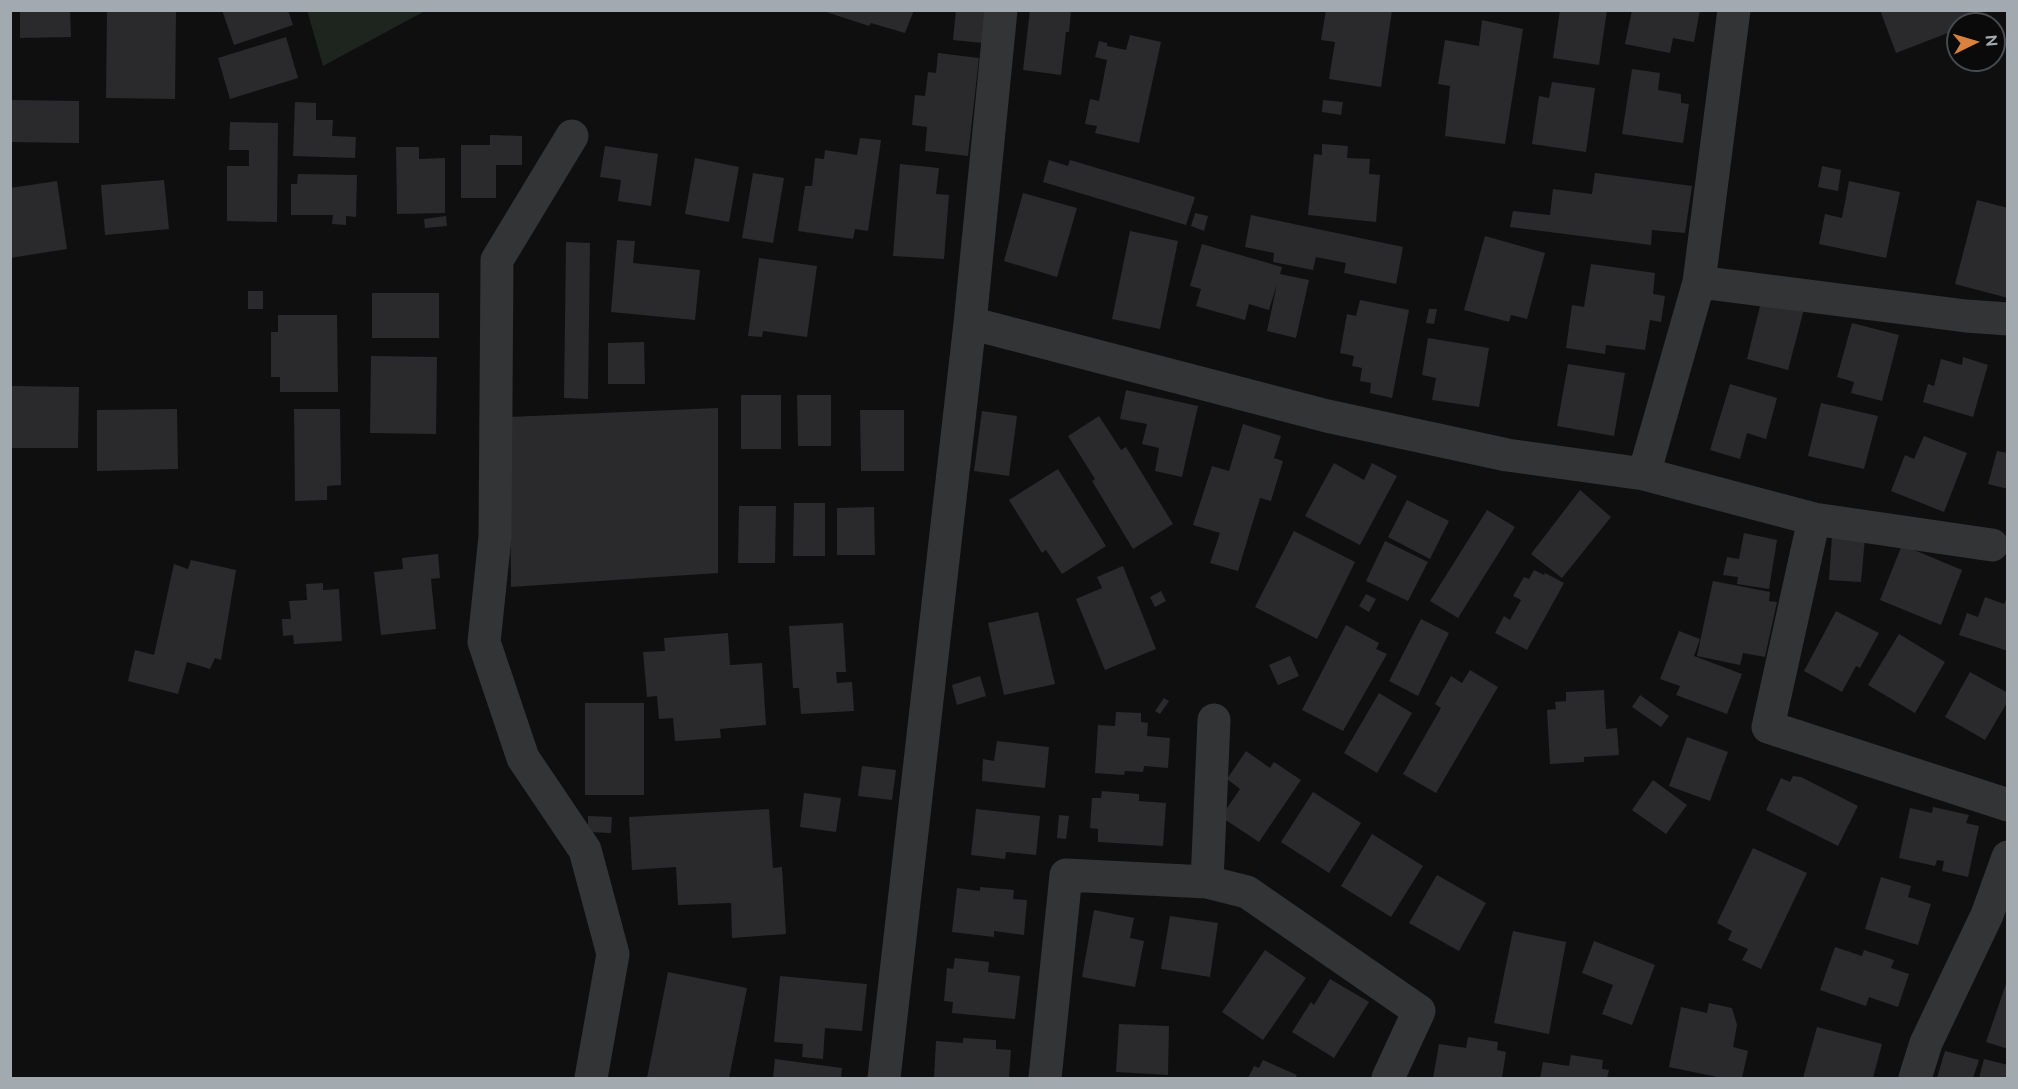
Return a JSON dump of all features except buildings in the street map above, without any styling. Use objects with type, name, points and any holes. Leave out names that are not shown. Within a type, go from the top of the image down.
[{"type":"street","points":[[884,1078],[970,323],[1001,10]]},
{"type":"street","points":[[1644,474],[1699,282],[1734,10]]},
{"type":"street","points":[[572,136],[497,260],[495,537],[484,642],[523,758],[585,850],[613,954],[591,1078]]},
{"type":"street","points":[[1699,282],[1966,316],[2007,319]]},
{"type":"street","points":[[970,323],[1338,419],[1507,455],[1644,474],[1814,519],[1992,545]]},
{"type":"street","points":[[1814,519],[1768,727],[2007,805]]},
{"type":"street","points":[[1207,882],[1214,720]]},
{"type":"street","points":[[1915,1078],[1926,1043],[1987,915],[2007,856]]},
{"type":"street","points":[[1045,1078],[1066,875],[1207,882],[1247,892],[1419,1011],[1388,1078]]},
{"type":"shaded area","points":[[307,10],[425,10],[425,11],[323,66]]}]
